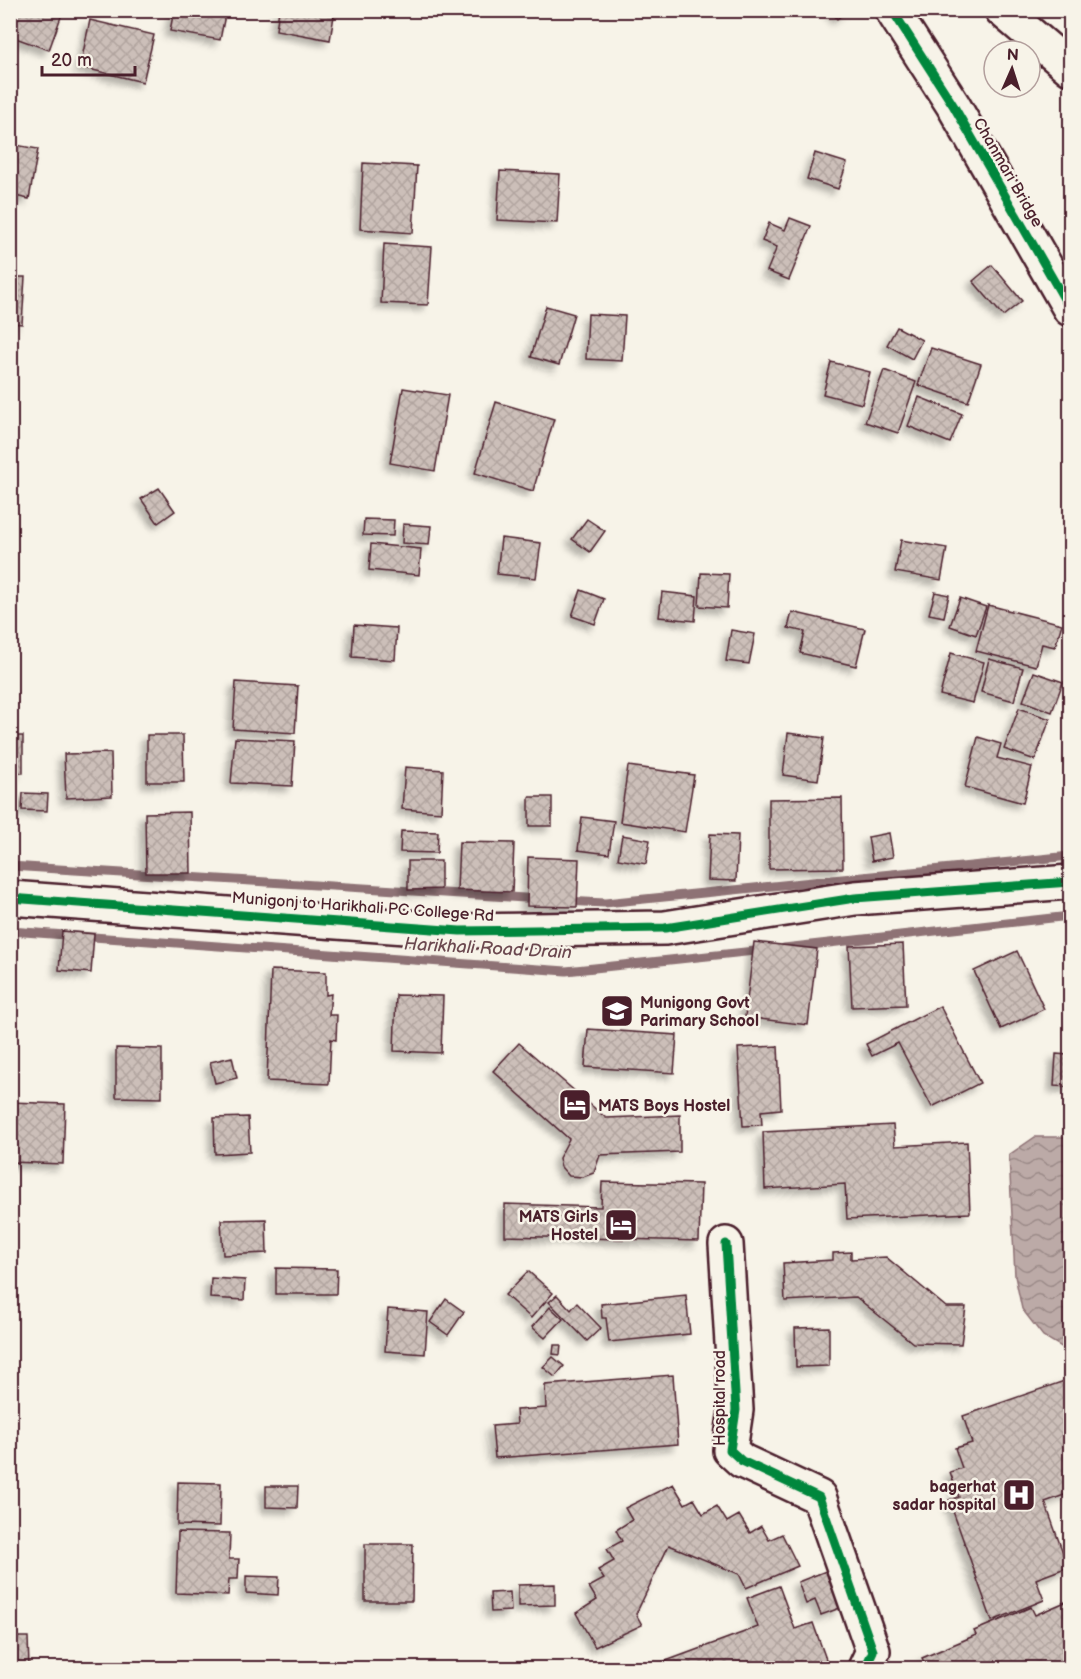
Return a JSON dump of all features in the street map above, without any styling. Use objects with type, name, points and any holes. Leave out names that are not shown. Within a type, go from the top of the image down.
[{"type":"street","name":"Chanmari Bridge","points":[[892,10],[953,105],[1064,297]]},
{"type":"street","points":[[1002,10],[1071,68]]},
{"type":"street","name":"Munigonj to Harikhali PC College Rd","points":[[10,898],[460,930],[665,928],[855,898],[1071,882]]},
{"type":"street","name":"Hospital road","points":[[726,1244],[736,1410],[730,1450],[742,1461],[819,1497],[873,1650],[865,1668]]},
{"type":"water","points":[[1035,1137],[1070,1137],[1070,1352],[1043,1336],[1022,1309],[1015,1276],[1009,1155]]},
{"type":"building","points":[[10,10],[53,10],[62,14],[49,50],[10,36]]},
{"type":"building","points":[[174,10],[226,10],[220,40],[170,31]]},
{"type":"building","points":[[279,10],[335,10],[330,40],[276,30]]},
{"type":"building","points":[[831,10],[848,10],[837,19]]},
{"type":"building","points":[[90,20],[154,35],[143,82],[80,67]]},
{"type":"building","points":[[10,144],[38,149],[29,199],[10,195]]},
{"type":"building","points":[[815,153],[847,163],[838,189],[807,179]]},
{"type":"building","points":[[363,163],[417,166],[413,233],[360,229]]},
{"type":"building","points":[[500,171],[560,174],[557,223],[497,220]]},
{"type":"building","points":[[790,218],[811,226],[789,280],[767,271],[777,247],[762,241],[769,223],[785,230]]},
{"type":"building","points":[[384,244],[432,247],[428,305],[381,303]]},
{"type":"building","points":[[992,265],[1022,301],[1003,316],[973,281]]},
{"type":"building","points":[[10,277],[25,277],[22,324],[10,323]]},
{"type":"building","points":[[546,306],[574,314],[559,365],[531,357]]},
{"type":"building","points":[[588,314],[625,316],[622,361],[586,359]]},
{"type":"building","points":[[897,327],[922,340],[912,359],[887,345]]},
{"type":"building","points":[[931,348],[981,364],[968,402],[918,385]]},
{"type":"building","points":[[831,362],[870,372],[862,404],[823,394]]},
{"type":"building","points":[[884,370],[916,382],[898,433],[865,422]]},
{"type":"building","points":[[403,388],[448,395],[435,471],[390,463]]},
{"type":"building","points":[[919,397],[962,414],[950,443],[908,426]]},
{"type":"building","points":[[496,402],[554,419],[533,491],[475,473]]},
{"type":"building","points":[[159,488],[175,511],[158,523],[141,499]]},
{"type":"building","points":[[364,519],[394,520],[393,536],[363,535]]},
{"type":"building","points":[[587,519],[605,531],[590,552],[572,539]]},
{"type":"building","points":[[403,524],[431,526],[429,545],[402,543]]},
{"type":"building","points":[[501,538],[541,543],[536,578],[497,574]]},
{"type":"building","points":[[901,540],[947,548],[941,580],[895,572]]},
{"type":"building","points":[[371,544],[421,549],[419,575],[369,570]]},
{"type":"building","points":[[701,573],[729,574],[727,608],[699,606]]},
{"type":"building","points":[[581,590],[604,599],[595,624],[572,616]]},
{"type":"building","points":[[662,592],[697,596],[695,621],[659,617]]},
{"type":"building","points":[[935,592],[949,595],[944,617],[929,614]]},
{"type":"building","points":[[960,598],[986,607],[976,635],[950,626]]},
{"type":"building","points":[[988,605],[1062,624],[1055,647],[1042,644],[1036,666],[976,651]]},
{"type":"building","points":[[792,612],[865,629],[856,666],[800,653],[805,632],[788,628]]},
{"type":"building","points":[[354,625],[397,628],[395,660],[352,657]]},
{"type":"building","points":[[731,630],[755,634],[749,664],[726,661]]},
{"type":"building","points":[[951,653],[984,662],[973,703],[940,695]]},
{"type":"building","points":[[989,659],[1023,668],[1014,701],[981,692]]},
{"type":"building","points":[[1034,672],[1063,682],[1052,712],[1023,701]]},
{"type":"building","points":[[236,682],[298,686],[295,733],[233,729]]},
{"type":"building","points":[[1019,708],[1050,719],[1035,760],[1004,749]]},
{"type":"building","points":[[788,733],[824,738],[818,780],[783,775]]},
{"type":"building","points":[[147,735],[183,735],[184,782],[147,782]]},
{"type":"building","points":[[10,736],[23,736],[23,773],[10,773]]},
{"type":"building","points":[[978,737],[1001,744],[997,758],[1032,767],[1023,803],[965,787]]},
{"type":"building","points":[[235,738],[295,741],[292,786],[231,783]]},
{"type":"building","points":[[111,753],[112,796],[66,798],[64,754]]},
{"type":"building","points":[[628,766],[694,775],[685,832],[620,822]]},
{"type":"building","points":[[405,767],[443,770],[441,812],[402,809]]},
{"type":"building","points":[[23,793],[48,794],[47,811],[22,810]]},
{"type":"building","points":[[529,797],[552,797],[552,826],[529,826]]},
{"type":"building","points":[[842,798],[843,868],[769,869],[769,799]]},
{"type":"building","points":[[190,812],[191,873],[146,873],[145,813]]},
{"type":"building","points":[[582,817],[614,821],[609,854],[578,850]]},
{"type":"building","points":[[401,831],[438,832],[437,853],[400,852]]},
{"type":"building","points":[[889,833],[893,857],[872,861],[868,837]]},
{"type":"building","points":[[710,834],[738,835],[736,881],[708,880]]},
{"type":"building","points":[[622,835],[650,840],[646,864],[618,859]]},
{"type":"building","points":[[459,842],[514,843],[512,892],[457,890]]},
{"type":"building","points":[[528,857],[579,859],[577,907],[527,906]]},
{"type":"building","points":[[408,861],[441,861],[441,889],[408,890]]},
{"type":"building","points":[[62,931],[94,934],[91,973],[59,970]]},
{"type":"building","points":[[754,942],[817,949],[808,1025],[745,1017]]},
{"type":"building","points":[[903,944],[906,1005],[852,1007],[849,946]]},
{"type":"building","points":[[1017,951],[1044,1009],[1001,1029],[974,971]]},
{"type":"building","points":[[271,970],[326,972],[326,995],[331,994],[329,1015],[337,1015],[336,1040],[331,1039],[329,1084],[267,1081]]},
{"type":"building","points":[[396,995],[443,996],[441,1053],[394,1051]]},
{"type":"building","points":[[940,1006],[980,1083],[932,1107],[898,1043],[872,1056],[866,1044]]},
{"type":"building","points":[[588,1029],[677,1035],[674,1073],[585,1067]]},
{"type":"building","points":[[519,1043],[606,1118],[680,1115],[680,1152],[600,1155],[594,1173],[583,1177],[569,1176],[561,1167],[559,1158],[569,1139],[493,1071]]},
{"type":"building","points":[[778,1046],[781,1109],[761,1111],[762,1125],[743,1126],[738,1048]]},
{"type":"building","points":[[116,1048],[162,1049],[162,1098],[116,1097]]},
{"type":"building","points":[[1056,1054],[1069,1055],[1070,1087],[1054,1086]]},
{"type":"building","points":[[232,1057],[237,1078],[215,1083],[210,1062]]},
{"type":"building","points":[[10,1102],[65,1104],[63,1164],[10,1162]]},
{"type":"building","points":[[248,1117],[250,1152],[215,1154],[214,1118]]},
{"type":"building","points":[[893,1125],[895,1146],[967,1142],[970,1213],[847,1219],[845,1184],[765,1189],[763,1132]]},
{"type":"building","points":[[602,1182],[701,1184],[699,1241],[505,1236],[505,1204],[601,1207]]},
{"type":"building","points":[[266,1219],[267,1253],[223,1255],[221,1220]]},
{"type":"building","points":[[851,1252],[851,1259],[886,1257],[946,1307],[966,1307],[961,1344],[913,1343],[856,1297],[785,1301],[783,1263],[833,1260],[833,1253]]},
{"type":"building","points":[[276,1268],[337,1269],[336,1294],[276,1294]]},
{"type":"building","points":[[528,1271],[553,1293],[531,1318],[505,1295]]},
{"type":"building","points":[[211,1278],[245,1280],[244,1300],[210,1298]]},
{"type":"building","points":[[557,1295],[571,1310],[577,1303],[601,1328],[587,1341],[549,1302]]},
{"type":"building","points":[[686,1295],[690,1334],[609,1342],[606,1318],[602,1318],[601,1304]]},
{"type":"building","points":[[446,1299],[464,1312],[448,1335],[430,1322]]},
{"type":"building","points":[[550,1307],[563,1319],[545,1338],[532,1327]]},
{"type":"building","points":[[388,1309],[428,1312],[425,1354],[385,1351]]},
{"type":"building","points":[[829,1327],[829,1366],[796,1367],[795,1328]]},
{"type":"building","points":[[554,1345],[561,1345],[560,1355],[553,1354]]},
{"type":"building","points":[[553,1357],[564,1366],[555,1377],[543,1367]]},
{"type":"building","points":[[673,1375],[678,1444],[495,1458],[492,1426],[517,1424],[516,1410],[546,1408],[545,1385]]},
{"type":"building","points":[[1070,1379],[1070,1493],[1045,1502],[1068,1567],[1036,1579],[1044,1600],[992,1621],[949,1500],[959,1497],[950,1472],[962,1468],[955,1448],[972,1443],[963,1416]]},
{"type":"building","points":[[178,1482],[221,1483],[220,1526],[177,1525]]},
{"type":"building","points":[[673,1484],[685,1504],[694,1499],[703,1514],[717,1506],[727,1522],[739,1515],[750,1533],[761,1526],[769,1540],[782,1534],[798,1566],[746,1588],[739,1574],[669,1545],[636,1614],[642,1625],[595,1647],[576,1613],[597,1600],[589,1587],[604,1579],[598,1570],[614,1561],[607,1549],[622,1541],[616,1530],[632,1520],[625,1508]]},
{"type":"building","points":[[266,1486],[298,1486],[297,1508],[266,1507]]},
{"type":"building","points":[[178,1532],[230,1533],[229,1559],[239,1559],[238,1579],[229,1579],[228,1595],[176,1593]]},
{"type":"building","points":[[365,1544],[413,1544],[412,1601],[365,1601]]},
{"type":"building","points":[[826,1571],[840,1608],[821,1615],[815,1600],[806,1604],[798,1582]]},
{"type":"building","points":[[246,1576],[279,1577],[278,1595],[246,1593]]},
{"type":"building","points":[[555,1584],[555,1605],[518,1606],[518,1585]]},
{"type":"building","points":[[779,1586],[795,1629],[813,1623],[827,1662],[810,1668],[647,1668],[758,1627],[747,1598]]},
{"type":"building","points":[[510,1592],[511,1611],[491,1612],[490,1593]]},
{"type":"building","points":[[1070,1600],[1070,1668],[927,1668],[922,1658],[976,1635],[974,1631],[1031,1607],[1035,1615]]},
{"type":"building","points":[[10,1637],[28,1637],[29,1668],[10,1668]]},
{"type":"waterway","name":"Harikhali Road Drain","points":[[565,901],[605,903],[1070,856]]},
{"type":"waterway","name":"Harikhali Road Drain","points":[[10,866],[540,899]]},
{"type":"waterway","name":"Harikhali Road Drain","points":[[784,948],[1070,916]]},
{"type":"waterway","name":"Harikhali Road Drain","points":[[10,931],[566,971],[764,950]]},
{"type":"cycle path","points":[[892,10],[953,105],[1070,309]]},
{"type":"cycle path","points":[[10,898],[460,931],[665,928],[855,898],[1070,882]]},
{"type":"cycle path","points":[[726,1244],[736,1410],[730,1450],[742,1461],[819,1497],[873,1651],[865,1668]]},
{"type":"place","name":"Munigong Govt Parimary School","points":[[617,1011]]},
{"type":"place","name":"MATS Boys Hostel","points":[[575,1105]]},
{"type":"place","name":"MATS Girls Hostel","points":[[621,1225]]},
{"type":"place","name":"bagerhat sadar hospital","points":[[1019,1495]]}]
